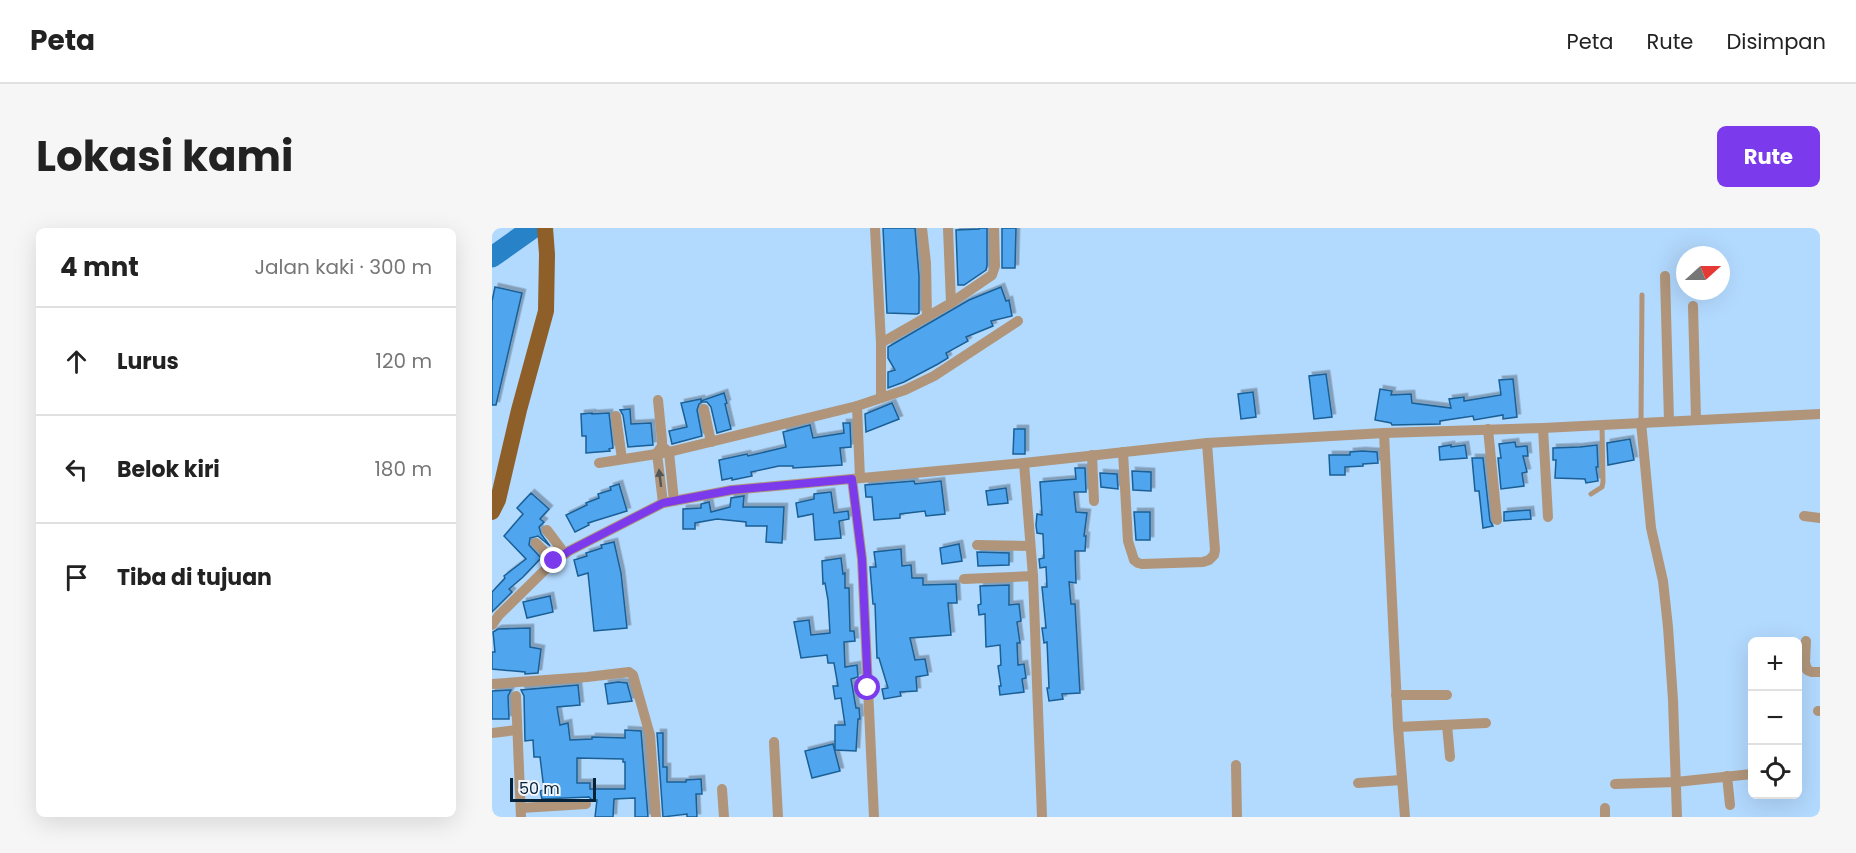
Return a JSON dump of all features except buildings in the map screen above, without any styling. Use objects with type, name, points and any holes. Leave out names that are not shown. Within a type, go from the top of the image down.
[{"type":"main road","points":[[492,512],[498,500],[519,410],[546,311],[545,228]]},
{"type":"street","points":[[875,228],[881,343],[881,398]]},
{"type":"street","points":[[922,228],[926,263],[927,316]]},
{"type":"street","points":[[948,228],[951,303]]},
{"type":"street","points":[[881,343],[951,303],[992,275],[995,266],[994,228]]},
{"type":"street","points":[[1665,276],[1669,421]]},
{"type":"street","points":[[1692,306],[1696,419]]},
{"type":"street","points":[[599,463],[711,442],[857,406],[905,390],[934,376],[1018,321]]},
{"type":"street","points":[[658,400],[668,502]]},
{"type":"street","points":[[857,406],[856,478],[874,817]]},
{"type":"street","points":[[704,409],[711,442]]},
{"type":"street","points":[[492,625],[554,561],[565,554],[668,502],[732,490],[1024,463],[1207,443],[1820,414]]},
{"type":"street","points":[[616,416],[622,459]]},
{"type":"street","points":[[1641,422],[1651,528],[1663,581],[1668,627],[1677,817]]},
{"type":"street","points":[[1543,428],[1548,517]]},
{"type":"street","points":[[1488,429],[1497,520]]},
{"type":"street","points":[[1384,433],[1396,695],[1405,817]]},
{"type":"street","points":[[1123,452],[1128,541],[1134,560],[1142,564],[1203,562],[1214,555],[1215,549],[1207,443]]},
{"type":"street","points":[[1092,456],[1094,501]]},
{"type":"street","points":[[1024,463],[1033,576],[1042,817]]},
{"type":"street","points":[[1804,516],[1820,518]]},
{"type":"street","points":[[547,530],[565,554]]},
{"type":"street","points":[[536,543],[554,561]]},
{"type":"street","points":[[977,545],[1030,546]]},
{"type":"street","points":[[964,579],[1033,576]]},
{"type":"street","points":[[1806,641],[1807,669],[1820,672]]},
{"type":"street","points":[[492,684],[629,672],[633,675],[650,735],[656,817]]},
{"type":"street","points":[[1396,695],[1447,695]]},
{"type":"street","points":[[516,696],[521,813],[585,804]]},
{"type":"street","points":[[1398,727],[1486,723]]},
{"type":"street","points":[[1447,725],[1450,757]]},
{"type":"street","points":[[492,733],[517,730]]},
{"type":"street","points":[[774,742],[778,817]]},
{"type":"street","points":[[1236,765],[1237,817]]},
{"type":"street","points":[[1615,784],[1676,782],[1748,774]]},
{"type":"street","points":[[1727,776],[1730,805]]},
{"type":"street","points":[[1358,783],[1402,780]]},
{"type":"street","points":[[722,789],[724,817]]},
{"type":"lane","points":[[1641,422],[1642,295]]},
{"type":"lane","points":[[1591,494],[1602,487],[1603,482],[1602,424]]},
{"type":"waterway","points":[[492,257],[533,228]]},
{"type":"route","points":[[554,561],[663,503],[732,490],[852,479],[862,559],[868,688]]}]
